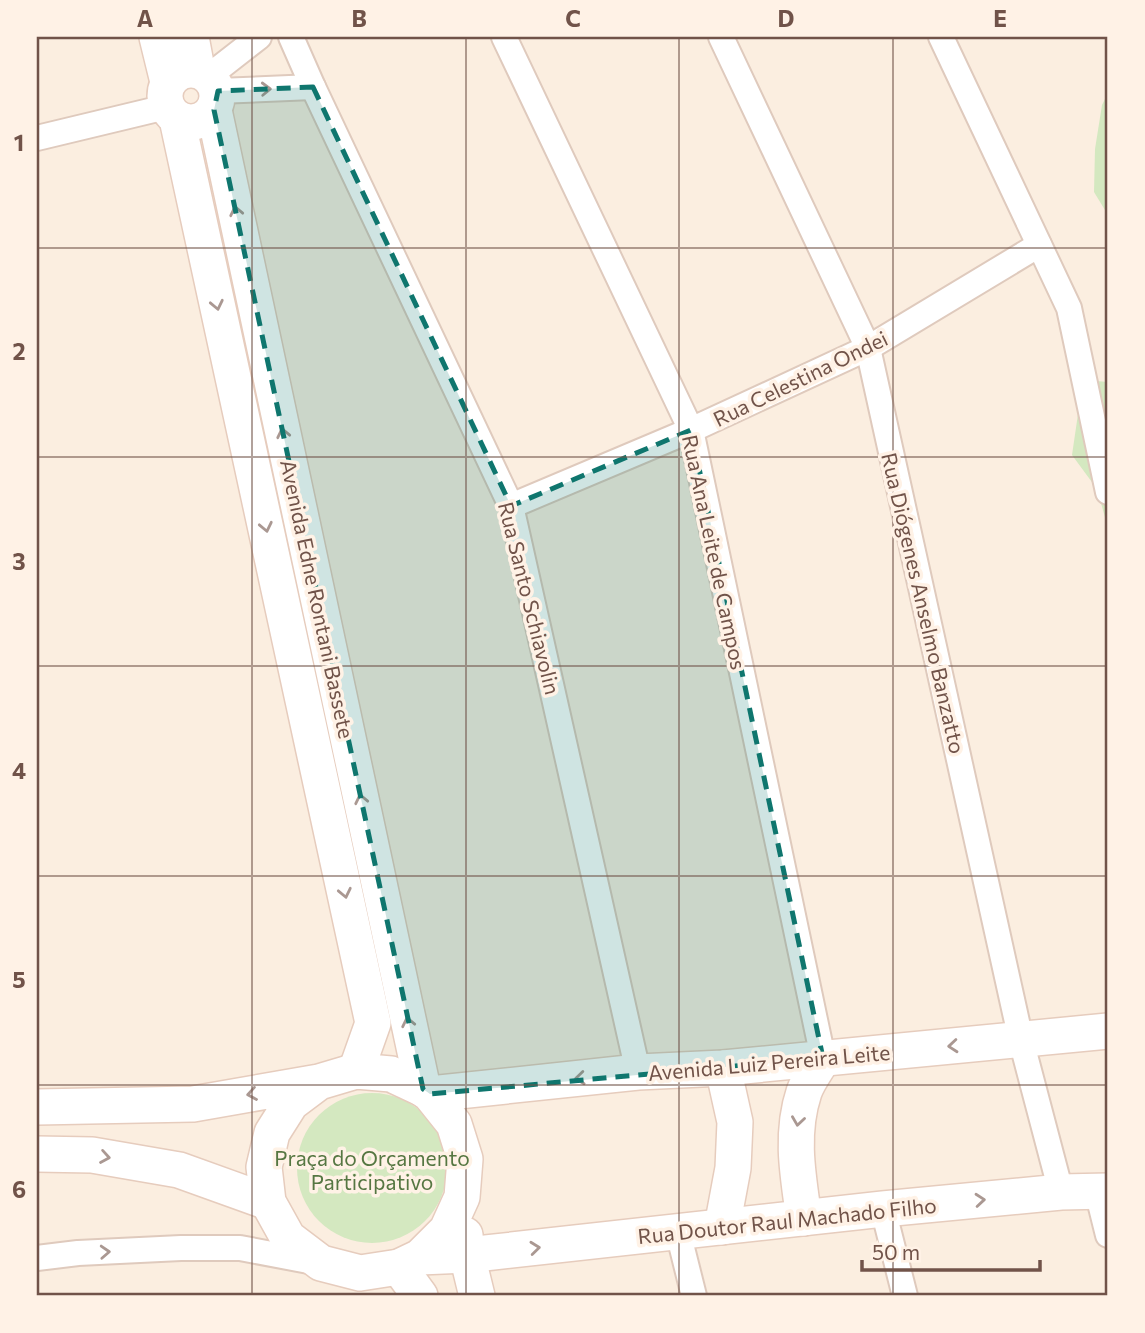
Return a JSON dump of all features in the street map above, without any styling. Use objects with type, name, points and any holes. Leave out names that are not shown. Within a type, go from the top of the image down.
[{"type":"street","name":"Avenida Edne Rontani Bassete","points":[[157,37],[193,86],[426,1092]]},
{"type":"street","points":[[37,138],[193,86],[259,37]]},
{"type":"street","name":"Rua Santo Schiavolin","points":[[291,37],[511,506],[638,1072]]},
{"type":"street","name":"Rua Ana Leite de Campos","points":[[504,37],[691,430],[823,1058]]},
{"type":"street","name":"Rua Diógenes Anselmo Banzatto","points":[[721,37],[868,348],[1021,1040],[1061,1192]]},
{"type":"street","points":[[941,37],[1069,308],[1108,492]]},
{"type":"street","name":"Avenida Edne Rontani Bassete","points":[[193,86],[373,1023],[356,1071]]},
{"type":"street","points":[[193,86],[313,87]]},
{"type":"street","name":"Rua Celestina Ondei","points":[[511,506],[691,430],[868,348],[1039,245]]},
{"type":"street","name":"Avenida Luiz Pereira Leite","points":[[426,1092],[638,1072],[723,1068],[1108,1031]]},
{"type":"street","points":[[804,1218],[795,1154],[797,1119],[805,1090],[823,1058]]},
{"type":"street","points":[[722,1227],[733,1168],[735,1130],[723,1068]]},
{"type":"street","points":[[37,1107],[193,1104],[319,1082],[356,1071],[391,1074],[426,1092],[454,1124],[465,1159],[462,1197],[467,1255],[477,1296]]},
{"type":"street","points":[[319,1082],[291,1103],[272,1133],[264,1167],[268,1202],[288,1238],[321,1263]]},
{"type":"street","points":[[37,1154],[92,1155],[179,1170],[268,1202]]},
{"type":"street","points":[[1103,1191],[1108,1235]]},
{"type":"street","name":"Rua Doutor Raul Machado Filho","points":[[410,1262],[883,1209],[1061,1192],[1103,1191]]},
{"type":"street","points":[[37,1258],[78,1253],[240,1248],[360,1273],[410,1262],[447,1230],[462,1197]]},
{"type":"street","points":[[883,1209],[905,1296]]},
{"type":"street","points":[[678,1232],[694,1296]]},
{"type":"street","points":[[410,1262],[420,1296]]},
{"type":"highlighted area","points":[[313,87],[511,506],[691,430],[823,1058],[430,1094],[423,1089],[214,110],[218,91]]},
{"type":"green space","points":[[1108,93],[1108,215],[1094,192],[1095,149],[1102,105]]},
{"type":"green space","points":[[1096,381],[1108,382],[1108,528],[1097,489],[1072,455],[1078,414]]},
{"type":"green space","name":"Praça do Orçamento Participativo","points":[[372,1093],[401,1099],[414,1105],[425,1115],[435,1126],[441,1139],[447,1168],[441,1197],[435,1210],[425,1221],[414,1231],[401,1237],[372,1243],[343,1237],[330,1231],[319,1221],[309,1210],[303,1197],[297,1168],[303,1139],[309,1126],[319,1115],[330,1105],[343,1099]]}]
